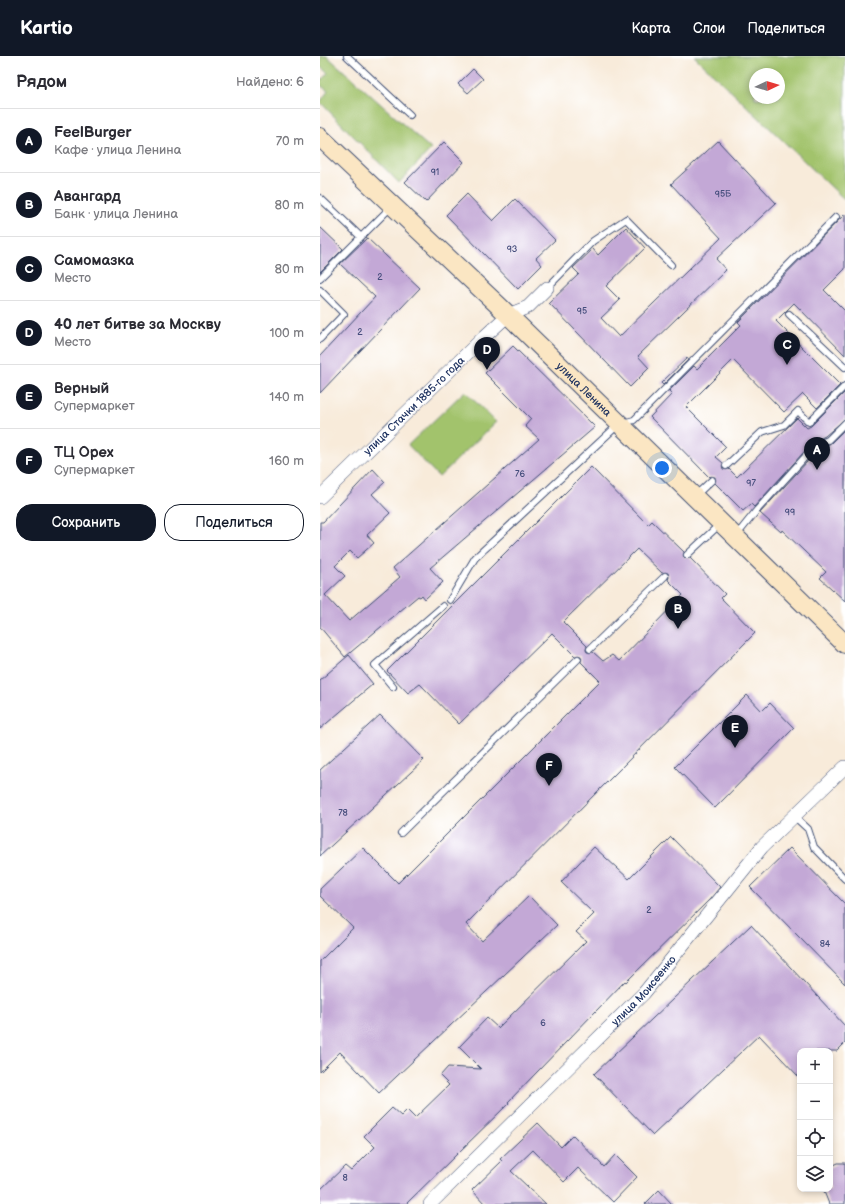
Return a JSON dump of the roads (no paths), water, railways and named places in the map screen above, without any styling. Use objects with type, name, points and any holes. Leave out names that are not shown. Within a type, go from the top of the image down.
[{"type":"main road","name":"улица Ленина","points":[[320,137],[508,315],[722,522],[845,644]]},
{"type":"street","points":[[508,315],[528,307],[547,288]]},
{"type":"street","name":"улица Стачки 1885-го года","points":[[320,496],[454,365],[508,315]]},
{"type":"street","name":"улица Моисеенко","points":[[430,1204],[644,993],[762,847],[845,767]]},
{"type":"lane","points":[[347,56],[410,115]]},
{"type":"lane","points":[[320,198],[361,237]]},
{"type":"lane","points":[[320,278],[392,206]]},
{"type":"lane","points":[[450,600],[475,558],[619,424],[634,420],[836,217]]},
{"type":"lane","points":[[547,288],[593,241],[626,219],[671,265]]},
{"type":"lane","points":[[320,290],[344,314],[320,339]]},
{"type":"lane","points":[[789,314],[845,367]]},
{"type":"lane","points":[[726,466],[762,432],[784,425],[798,410],[809,422],[845,386]]},
{"type":"lane","points":[[736,536],[757,510],[816,445],[828,440],[845,423]]},
{"type":"lane","points":[[695,496],[712,480]]},
{"type":"lane","points":[[687,555],[722,522]]},
{"type":"lane","points":[[590,649],[665,576]]},
{"type":"lane","points":[[393,687],[375,665],[443,606]]},
{"type":"lane","points":[[401,833],[578,659]]},
{"type":"lane","points":[[794,816],[808,829],[814,848],[845,879]]},
{"type":"place","name":"Самомазка","points":[[787,365]]},
{"type":"place","name":"40 лет битве за Москву","points":[[487,370]]},
{"type":"place","name":"FeelBurger","points":[[817,470]]},
{"type":"place","name":"Авангард","points":[[678,629]]},
{"type":"place","name":"Верный","points":[[735,748]]},
{"type":"place","name":"ТЦ Орех","points":[[549,786]]}]
